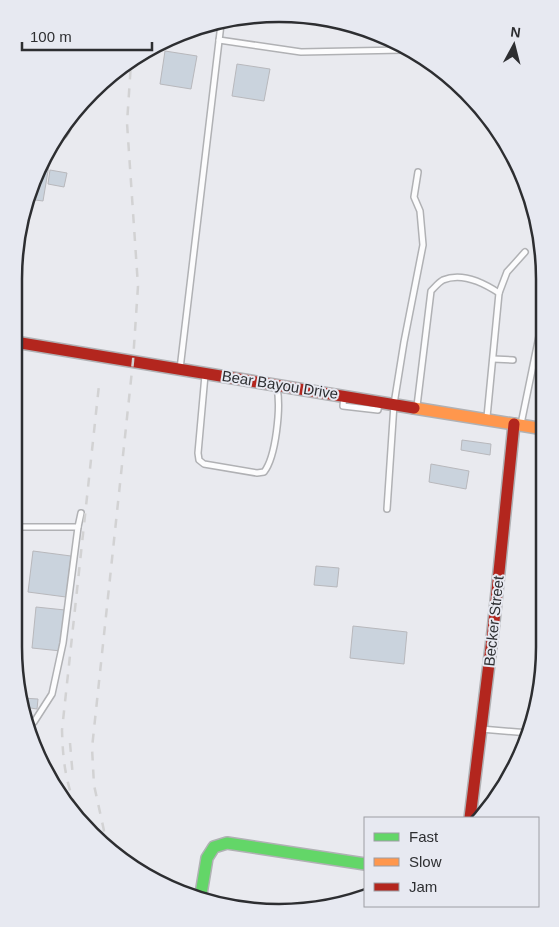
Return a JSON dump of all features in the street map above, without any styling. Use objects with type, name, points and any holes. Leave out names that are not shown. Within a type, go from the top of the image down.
[{"type":"street","name":"Bear Bayou Drive","points":[[22,343],[536,427]]},
{"type":"street","name":"Becker Street","points":[[470,817],[518,424]]},
{"type":"street","points":[[201,892],[207,858],[214,847],[227,843],[364,864]]},
{"type":"lane","points":[[180,369],[220,29]]},
{"type":"lane","points":[[219,40],[301,52],[395,50]]},
{"type":"lane","points":[[387,509],[394,404],[423,245],[420,211],[414,197],[418,172]]},
{"type":"lane","points":[[486,419],[499,293],[507,272],[526,252]]},
{"type":"lane","points":[[416,408],[431,290],[442,280],[458,277],[484,283],[499,293]]},
{"type":"lane","points":[[518,424],[536,346]]},
{"type":"lane","points":[[493,359],[513,360]]},
{"type":"lane","points":[[205,373],[198,453],[200,460],[204,464],[257,473],[264,472],[268,467],[273,445],[279,397],[276,385]]},
{"type":"lane","points":[[34,722],[52,694],[64,643],[81,513]]},
{"type":"lane","points":[[22,527],[78,527]]},
{"type":"lane","points":[[481,728],[522,732]]},
{"type":"building","points":[[165,51],[197,56],[191,89],[160,84]]},
{"type":"building","points":[[237,64],[270,69],[264,101],[232,96]]},
{"type":"building","points":[[49,167],[43,201],[35,200]]},
{"type":"building","points":[[50,170],[67,173],[64,187],[48,184]]},
{"type":"building","points":[[462,440],[491,444],[490,455],[461,450]]},
{"type":"building","points":[[431,464],[469,471],[466,489],[429,482]]},
{"type":"building","points":[[33,551],[71,556],[66,597],[28,592]]},
{"type":"building","points":[[316,566],[339,568],[337,587],[314,585]]},
{"type":"building","points":[[36,607],[65,610],[61,651],[32,648]]},
{"type":"building","points":[[353,626],[407,632],[404,664],[350,658]]},
{"type":"building","points":[[27,698],[38,699],[37,709],[29,708]]},
{"type":"railway","points":[[105,836],[94,785],[92,748],[133,361],[138,286],[127,123],[130,71]]},
{"type":"railway","points":[[73,800],[63,756],[62,730],[99,385]]},
{"type":"railway","points":[[70,743],[73,778]]},
{"type":"traffic: fast","points":[[201,892],[207,858],[214,847],[227,843],[364,864]]},
{"type":"traffic: slow","points":[[414,408],[536,428]]},
{"type":"traffic: jam","points":[[22,343],[414,408]]},
{"type":"traffic: jam","points":[[470,817],[493,631],[514,424]]}]
